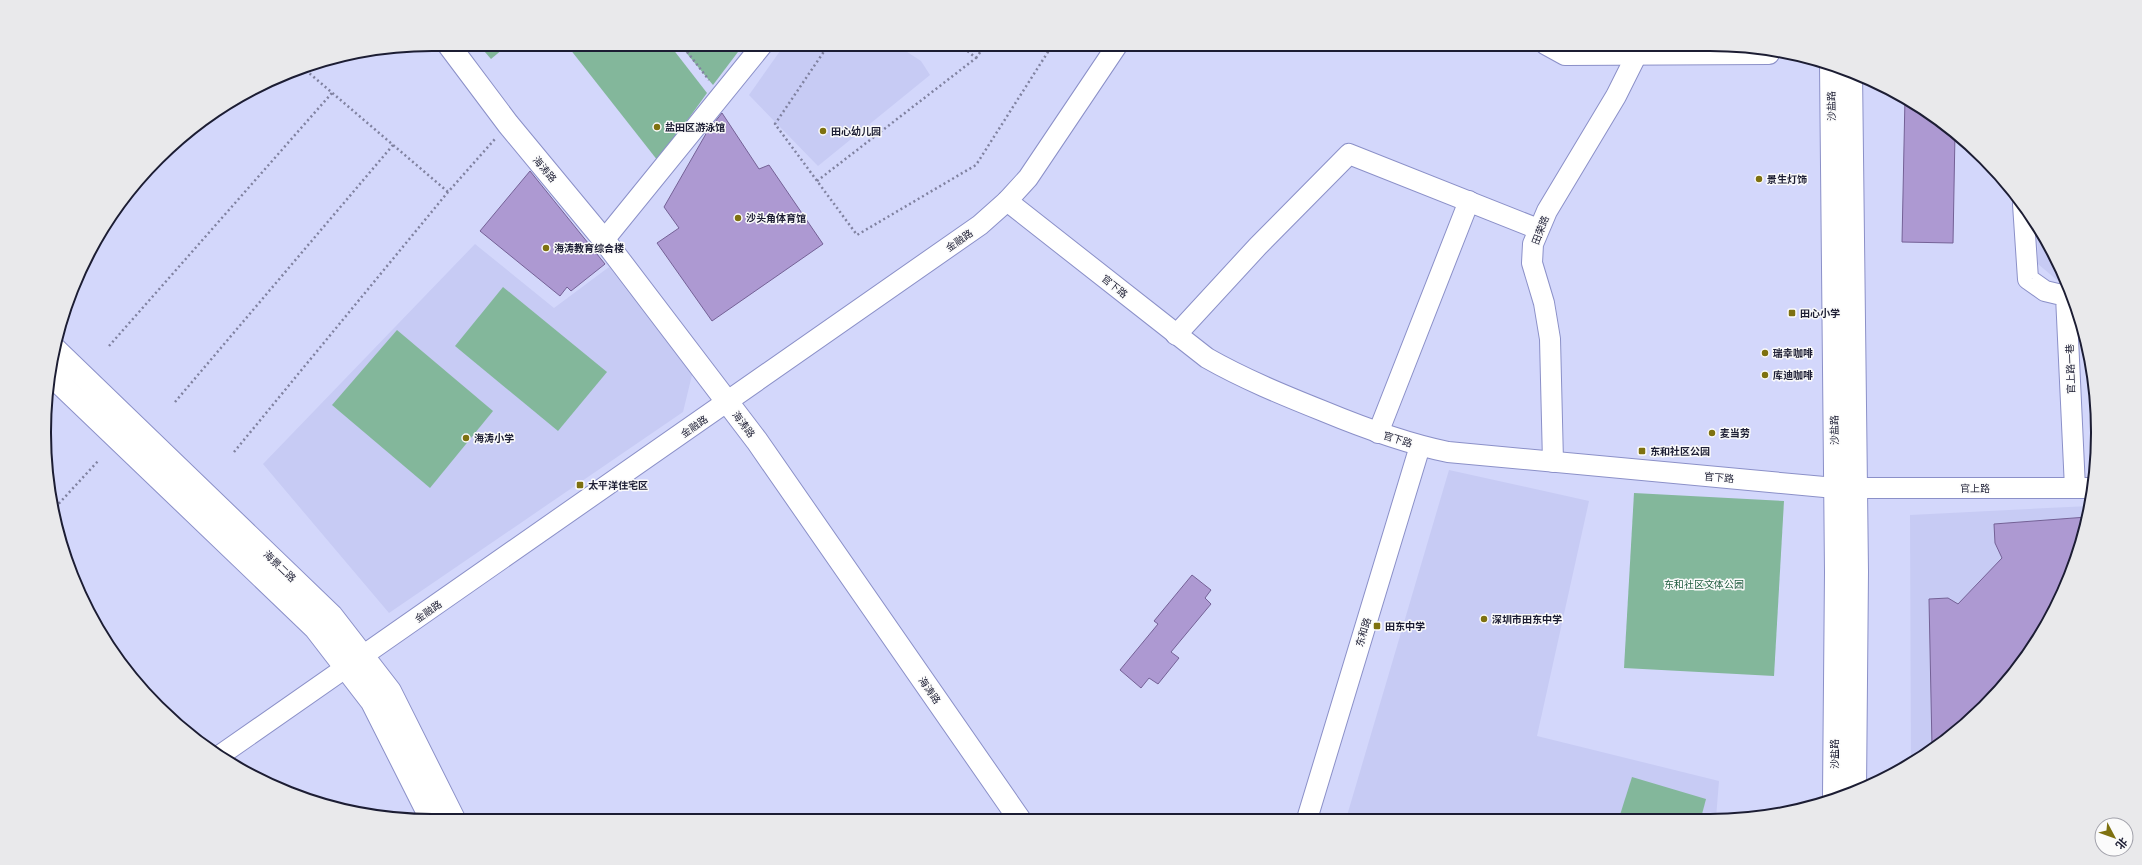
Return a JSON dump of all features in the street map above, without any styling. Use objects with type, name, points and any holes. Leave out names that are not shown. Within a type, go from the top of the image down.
[{"type":"street","name":"海涛路","points":[[453,51],[508,124],[604,240],[728,402],[761,447],[1016,814]]},
{"type":"street","points":[[604,240],[757,51]]},
{"type":"street","name":"金融路","points":[[224,752],[972,232],[1007,201],[1028,178],[1113,51]]},
{"type":"street","points":[[1558,51],[1565,55],[1612,51]]},
{"type":"street","name":"田荣路","points":[[1553,462],[1550,339],[1544,303],[1532,263],[1533,244],[1538,229],[1547,211],[1627,78],[1635,51]]},
{"type":"street","points":[[1689,51],[1750,53]]},
{"type":"street","name":"沙盐路","points":[[1831,71],[1855,785]]},
{"type":"street","name":"沙盐路","points":[[1834,793],[1845,489],[1851,78]]},
{"type":"street","points":[[1176,335],[1258,246],[1349,154],[1538,229]]},
{"type":"street","name":"官下路","points":[[1007,201],[1207,358],[1241,377],[1378,433],[1420,446],[1448,452],[1845,489]]},
{"type":"street","points":[[1378,433],[1469,202]]},
{"type":"street","name":"官上路一巷","points":[[2024,217],[2028,279],[2045,291],[2065,295]]},
{"type":"street","name":"官上路一巷","points":[[2070,307],[2084,488]]},
{"type":"street","name":"海景二路","points":[[59,354],[332,616],[372,702],[428,814]]},
{"type":"street","name":"海景二路","points":[[55,378],[315,628],[390,691],[452,814]]},
{"type":"street","name":"东和路","points":[[1309,814],[1420,446]]},
{"type":"street","name":"官上路","points":[[1845,489],[2084,488]]},
{"type":"path","points":[[686,51],[721,95]]},
{"type":"path","points":[[824,51],[775,124],[856,235],[976,165],[1049,51]]},
{"type":"path","points":[[967,51],[976,58]]},
{"type":"path","points":[[817,181],[976,58],[981,51]]},
{"type":"path","points":[[308,72],[448,192]]},
{"type":"path","points":[[110,346],[332,92]]},
{"type":"path","points":[[234,452],[448,192],[508,124]]},
{"type":"path","points":[[175,402],[393,145]]},
{"type":"path","points":[[58,505],[99,460]]},
{"type":"shaded area","name":"田心幼儿园","points":[[780,51],[906,51],[921,61],[930,75],[818,166],[749,95]]},
{"type":"shaded area","points":[[2037,238],[2059,280],[2038,264]]},
{"type":"shaded area","name":"海涛小学","points":[[475,244],[554,308],[609,267],[692,375],[683,412],[389,613],[263,464]]},
{"type":"shaded area","name":"深圳市田东中学","points":[[1449,470],[1589,501],[1537,736],[1719,781],[1716,814],[1347,814]]},
{"type":"shaded area","points":[[2084,506],[2071,555],[2062,578],[2052,601],[2027,644],[2012,665],[1979,702],[1942,735],[1911,756],[1910,515]]},
{"type":"green space","points":[[484,51],[501,51],[491,59]]},
{"type":"green space","name":"盐田区游泳馆","points":[[572,51],[674,51],[707,93],[658,161]]},
{"type":"green space","points":[[685,51],[739,51],[713,85]]},
{"type":"green space","points":[[503,287],[607,372],[558,431],[455,346]]},
{"type":"green space","points":[[397,330],[493,411],[430,488],[332,405]]},
{"type":"green space","name":"东和社区文体公园","points":[[1634,493],[1784,501],[1774,676],[1624,668]]},
{"type":"green space","points":[[1632,777],[1706,799],[1702,814],[1620,814]]},
{"type":"building","points":[[1905,105],[1942,130],[1955,141],[1953,243],[1902,242]]},
{"type":"building","name":"沙头角体育馆","points":[[722,113],[759,169],[769,165],[823,244],[712,321],[657,243],[679,228],[664,207],[707,132]]},
{"type":"building","name":"海涛教育综合楼","points":[[530,171],[605,264],[571,291],[567,287],[560,296],[480,231]]},
{"type":"building","points":[[2081,517],[2071,555],[2062,578],[2052,601],[2027,644],[2012,665],[1979,702],[1961,719],[1932,742],[1929,599],[1948,598],[1958,604],[2002,558],[1995,543],[1994,524]]},
{"type":"building","points":[[1192,575],[1211,590],[1205,598],[1211,604],[1171,652],[1179,658],[1158,684],[1149,678],[1141,688],[1120,670],[1158,624],[1154,621]]},
{"type":"place","name":"盐田区游泳馆","points":[[657,127]]},
{"type":"place","name":"田心幼儿园","points":[[823,131]]},
{"type":"place","name":"景生灯饰","points":[[1759,179]]},
{"type":"place","name":"沙头角体育馆","points":[[738,218]]},
{"type":"place","name":"海涛教育综合楼","points":[[546,248]]},
{"type":"place","name":"田心小学","points":[[1792,313]]},
{"type":"place","name":"瑞幸咖啡","points":[[1765,353]]},
{"type":"place","name":"库迪咖啡","points":[[1765,375]]},
{"type":"place","name":"麦当劳","points":[[1712,433]]},
{"type":"place","name":"海涛小学","points":[[466,438]]},
{"type":"place","name":"东和社区公园","points":[[1642,451]]},
{"type":"place","name":"太平洋住宅区","points":[[580,485]]},
{"type":"place","name":"深圳市田东中学","points":[[1484,619]]},
{"type":"place","name":"田东中学","points":[[1377,626]]}]
